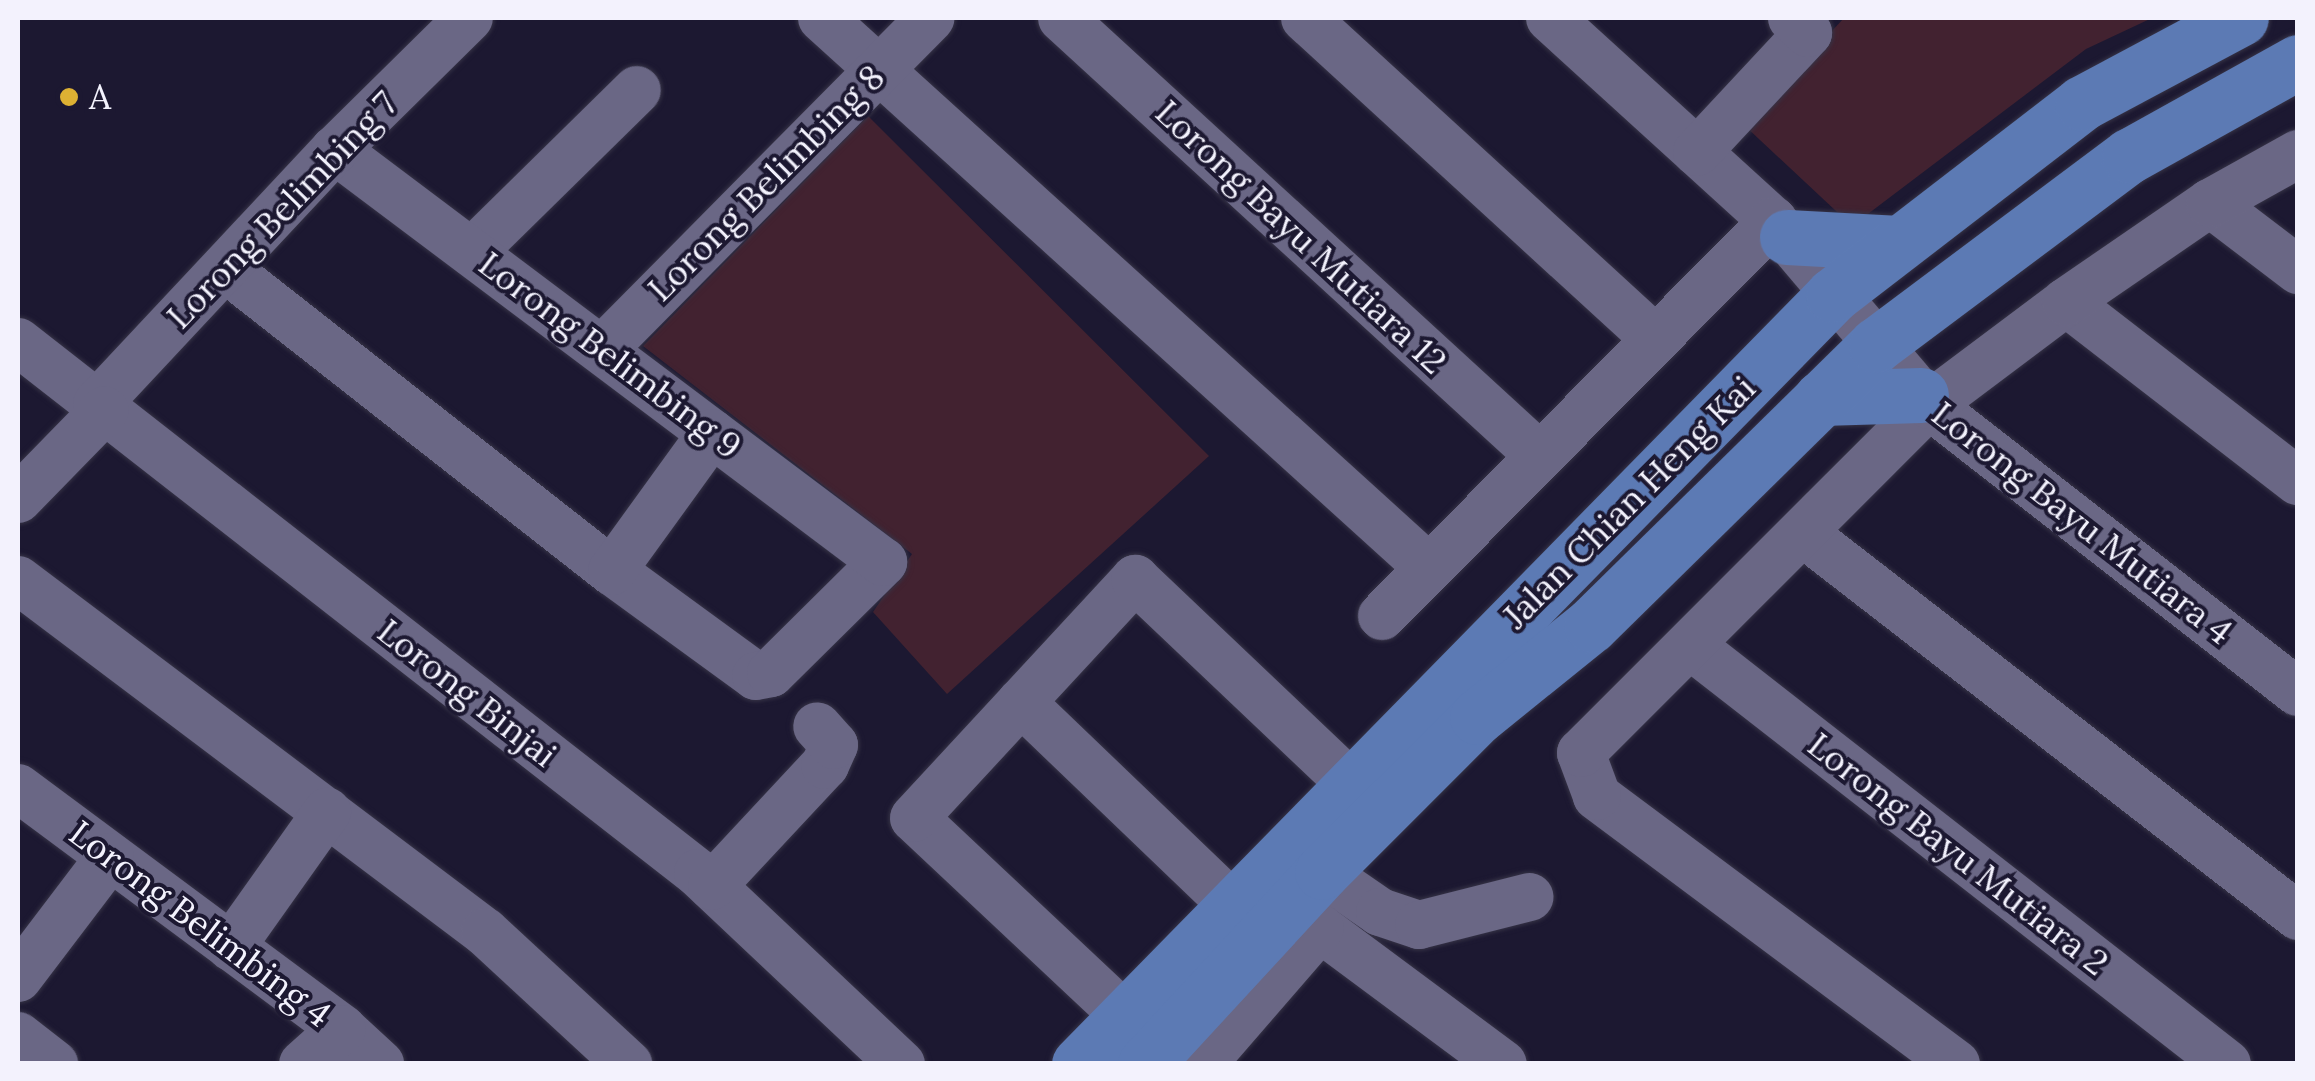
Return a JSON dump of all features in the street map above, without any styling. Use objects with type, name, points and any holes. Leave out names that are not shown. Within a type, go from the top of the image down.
[{"type":"main road","name":"Jalan Chian Heng Kai","points":[[1135,1040],[1233,905],[1833,295],[2082,102],[2241,18]]},
{"type":"main road","name":"Jalan Chian Heng Kai","points":[[1079,1064],[1135,1040],[1311,902],[1477,717],[1591,625],[1876,345],[2130,156],[2298,62]]},
{"type":"main road","points":[[1780,229],[1899,243]]},
{"type":"main road","points":[[1821,398],[1925,400]]},
{"type":"street","name":"Lorong Belimbing 7","points":[[18,499],[225,268],[469,18]]},
{"type":"street","points":[[822,18],[1429,568]]},
{"type":"street","name":"Lorong Belimbing 8","points":[[602,350],[930,18]]},
{"type":"street","name":"Lorong Bayu Mutiara 12","points":[[1062,18],[1540,456]]},
{"type":"street","points":[[1305,18],[1655,339]]},
{"type":"street","name":"Lorong Bayu Mutiara 4","points":[[1550,18],[1780,229],[1925,400],[2298,692]]},
{"type":"street","points":[[1698,152],[1808,33],[1792,18]]},
{"type":"street","points":[[472,252],[637,90]]},
{"type":"street","name":"Lorong Belimbing 9","points":[[336,150],[883,562],[771,673],[756,676],[612,571]]},
{"type":"street","points":[[1956,1064],[1596,796],[1580,753],[1803,533],[1925,400],[2210,203],[2298,154]]},
{"type":"street","points":[[2210,203],[2298,270]]},
{"type":"street","points":[[1382,616],[1655,339],[1780,229]]},
{"type":"street","points":[[225,268],[612,571],[712,432]]},
{"type":"street","points":[[2066,302],[2298,481]]},
{"type":"street","name":"Lorong Binjai","points":[[18,342],[712,886],[901,1064]]},
{"type":"street","points":[[1803,533],[2298,916]]},
{"type":"street","points":[[1135,1040],[914,818],[1135,579],[1351,784]]},
{"type":"street","points":[[18,580],[486,932],[628,1064]]},
{"type":"street","name":"Lorong Bayu Mutiara 2","points":[[1690,645],[2227,1064]]},
{"type":"street","points":[[1022,702],[1233,905]]},
{"type":"street","points":[[712,886],[825,765],[834,745],[817,726]]},
{"type":"street","name":"Lorong Belimbing 4","points":[[18,788],[342,1029],[380,1064]]},
{"type":"street","points":[[231,947],[326,812]]},
{"type":"street","points":[[18,978],[110,857]]},
{"type":"street","points":[[1311,902],[1380,912],[1419,924],[1530,897]]},
{"type":"street","points":[[1202,1064],[1311,902]]},
{"type":"street","points":[[1311,902],[1503,1064]]},
{"type":"street","points":[[304,1064],[342,1029]]},
{"type":"street","points":[[18,1036],[54,1064]]},
{"type":"shaded area","points":[[1844,18],[2152,18],[2086,49],[1852,226],[1744,125]]},
{"type":"shaded area","points":[[868,116],[1209,456],[947,694],[873,612],[912,554],[643,346]]},
{"type":"place","name":"A","points":[[69,97]]}]
